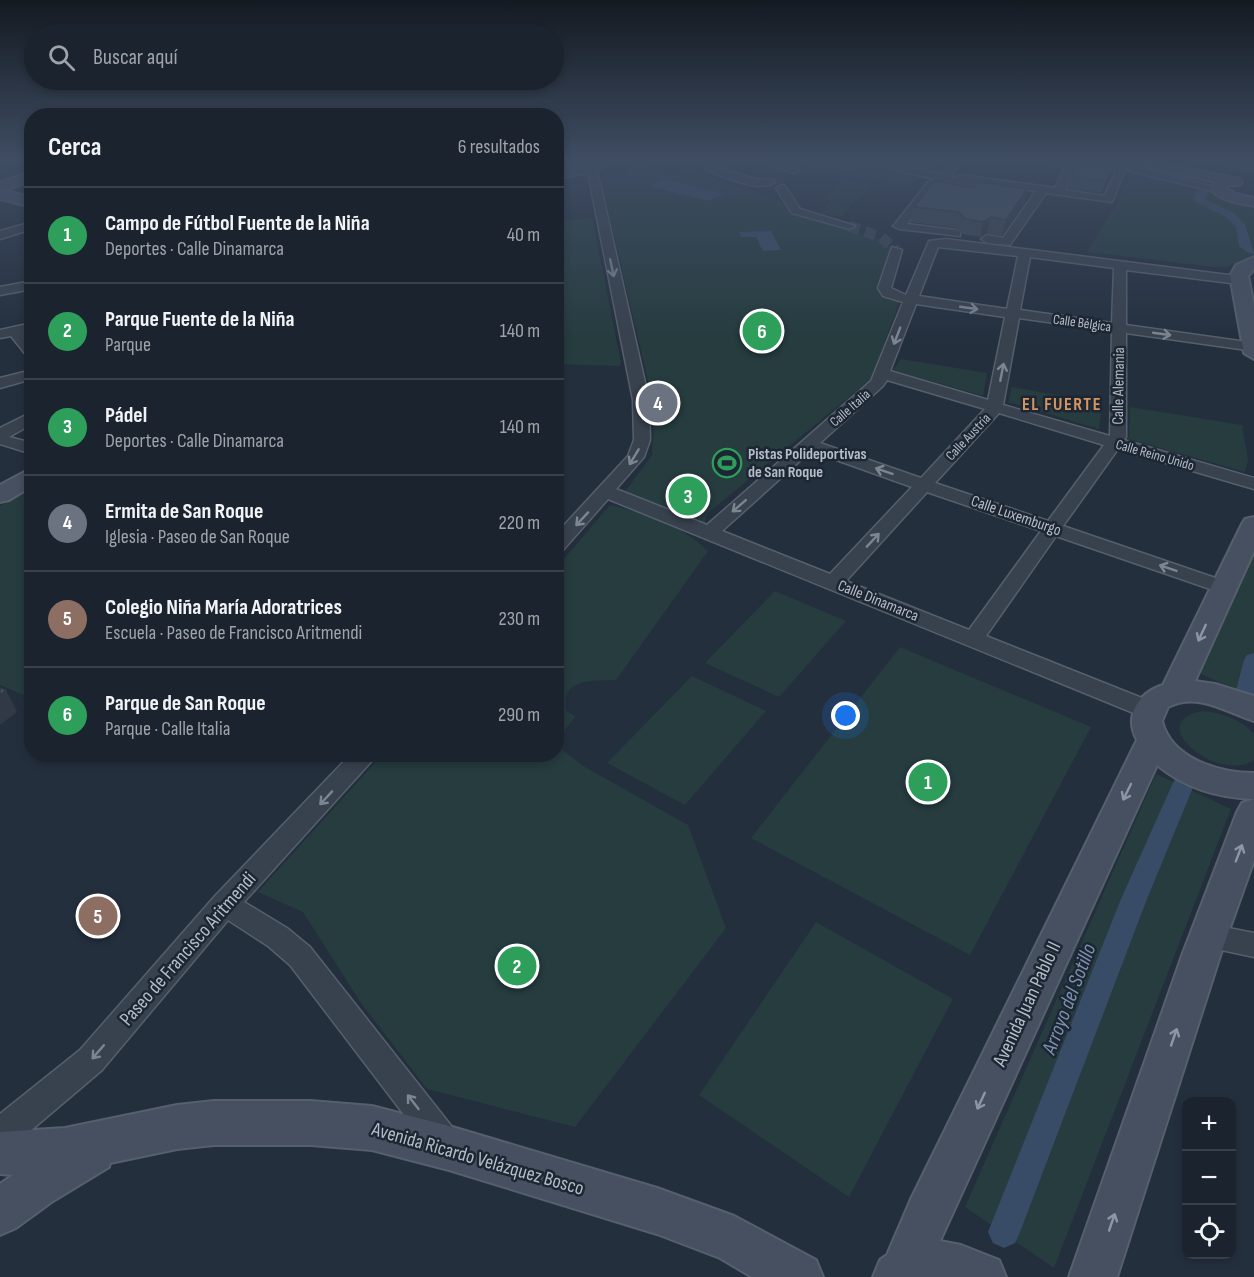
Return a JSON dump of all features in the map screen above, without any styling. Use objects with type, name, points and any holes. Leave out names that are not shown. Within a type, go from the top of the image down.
[{"type":"street","points":[[564,538],[607,492],[636,456],[642,440],[641,400],[611,221]]},
{"type":"street","points":[[830,221],[849,226]]},
{"type":"street","points":[[903,221],[899,226],[1005,242],[1020,221]]},
{"type":"street","points":[[0,235],[24,228]]},
{"type":"street","name":"Calle Italia","points":[[709,533],[875,386],[883,374],[934,243],[1025,252]]},
{"type":"street","name":"Calle Bélgica","points":[[896,250],[884,288],[888,293],[911,300],[1120,328],[1254,349]]},
{"type":"street","points":[[1025,252],[1239,280]]},
{"type":"street","name":"Calle Austria","points":[[833,583],[995,407],[1025,252]]},
{"type":"street","points":[[1254,262],[1242,268],[1239,280],[1254,349]]},
{"type":"street","name":"Calle Alemania","points":[[973,639],[1119,435],[1120,265]]},
{"type":"street","points":[[0,291],[24,286]]},
{"type":"street","points":[[0,334],[24,329]]},
{"type":"street","points":[[15,331],[24,343]]},
{"type":"street","name":"Calle Reino Unido","points":[[883,374],[1254,484]]},
{"type":"street","points":[[0,383],[24,376]]},
{"type":"street","points":[[0,437],[24,422]]},
{"type":"street","points":[[0,437],[24,446]]},
{"type":"street","name":"Calle Luxemburgo","points":[[808,445],[1223,587]]},
{"type":"street","points":[[0,482],[24,468]]},
{"type":"street","points":[[0,495],[24,480]]},
{"type":"street","name":"Calle Dinamarca","points":[[607,492],[1159,714]]},
{"type":"street","name":"Avenida Juan Pablo II","points":[[901,1274],[1159,714],[1254,524]]},
{"type":"street","points":[[1254,710],[1227,697],[1207,692],[1159,714],[1174,761],[1200,776],[1232,786],[1254,786]]},
{"type":"street","name":"Paseo de Francisco Aritmendi","points":[[2,1144],[18,1121],[91,1060],[225,904],[358,762]]},
{"type":"street","points":[[1093,1277],[1208,936],[1254,812]]},
{"type":"street","points":[[225,904],[273,932],[295,949],[449,1148]]},
{"type":"street","points":[[1208,936],[1254,945]]},
{"type":"street","name":"Avenida Ricardo Velázquez Bosco","points":[[2,1144],[37,1153],[105,1144],[146,1133],[214,1123],[311,1123],[372,1128],[449,1148],[657,1211],[734,1240],[799,1277]]},
{"type":"street","points":[[0,1206],[9,1181],[2,1144]]},
{"type":"street","name":"Avenida Ricardo Velázquez Bosco","points":[[0,1212],[37,1185],[105,1144]]},
{"type":"street","points":[[901,1274],[932,1264],[962,1268],[982,1277]]},
{"type":"green space","points":[[564,221],[593,221],[620,366],[564,364]]},
{"type":"green space","points":[[611,221],[820,221],[883,240],[892,250],[881,281],[900,300],[872,378],[708,513],[704,524],[624,493],[652,455],[654,421],[650,389]]},
{"type":"green space","points":[[1106,221],[1254,221],[1254,255],[1227,267],[1087,252]]},
{"type":"green space","points":[[901,359],[987,373],[983,396],[893,370]]},
{"type":"green space","points":[[1012,387],[1102,403],[1099,429],[1008,402]]},
{"type":"green space","points":[[1130,407],[1242,425],[1248,460],[1245,472],[1129,439]]},
{"type":"green space","points":[[24,492],[24,695],[0,685],[0,506]]},
{"type":"green space","points":[[610,505],[675,527],[708,551],[616,680],[581,683],[568,692],[566,710],[575,717],[564,731],[564,559]]},
{"type":"green space","points":[[1254,551],[1254,699],[1195,671]]},
{"type":"green space","points":[[775,591],[846,621],[779,697],[705,663]]},
{"type":"green space","points":[[900,647],[1091,727],[970,955],[751,838]]},
{"type":"green space","points":[[692,676],[766,711],[685,805],[607,763]]},
{"type":"green space","points":[[1203,711],[1231,718],[1249,729],[1254,734],[1254,760],[1239,765],[1223,764],[1206,758],[1192,749],[1182,737],[1180,726],[1186,717]]},
{"type":"green space","points":[[564,751],[585,767],[688,825],[726,928],[575,1127],[427,1089],[361,1003],[303,912],[258,892],[376,762],[564,762]]},
{"type":"green space","points":[[1156,774],[1231,809],[1054,1268],[965,1207]]},
{"type":"green space","points":[[816,922],[953,999],[849,1197],[699,1095]]},
{"type":"water","points":[[771,231],[781,250],[763,251],[756,237],[741,237],[739,232]]},
{"type":"waterway","name":"Arroyo del Sotillo","points":[[1236,221],[1241,226],[1243,244],[1252,251]]},
{"type":"waterway","name":"Arroyo del Sotillo","points":[[1245,694],[1254,660]]},
{"type":"waterway","name":"Arroyo del Sotillo","points":[[1004,1232],[1134,899],[1183,785]]},
{"type":"tunnel","points":[[849,226],[881,237],[896,250]]},
{"type":"place","name":"Parque de San Roque","points":[[762,331]]},
{"type":"place","name":"Ermita de San Roque","points":[[658,403]]},
{"type":"place","name":"Pistas Polideportivas de San Roque","points":[[727,463]]},
{"type":"place","name":"Pádel","points":[[688,496]]},
{"type":"place","name":"Campo de Fútbol Fuente de la Niña","points":[[928,782]]},
{"type":"place","name":"Colegio Niña María Adoratrices","points":[[98,916]]},
{"type":"place","name":"Parque Fuente de la Niña","points":[[517,966]]},
{"type":"district","name":"EL FUERTE","points":[[1062,404]]}]
